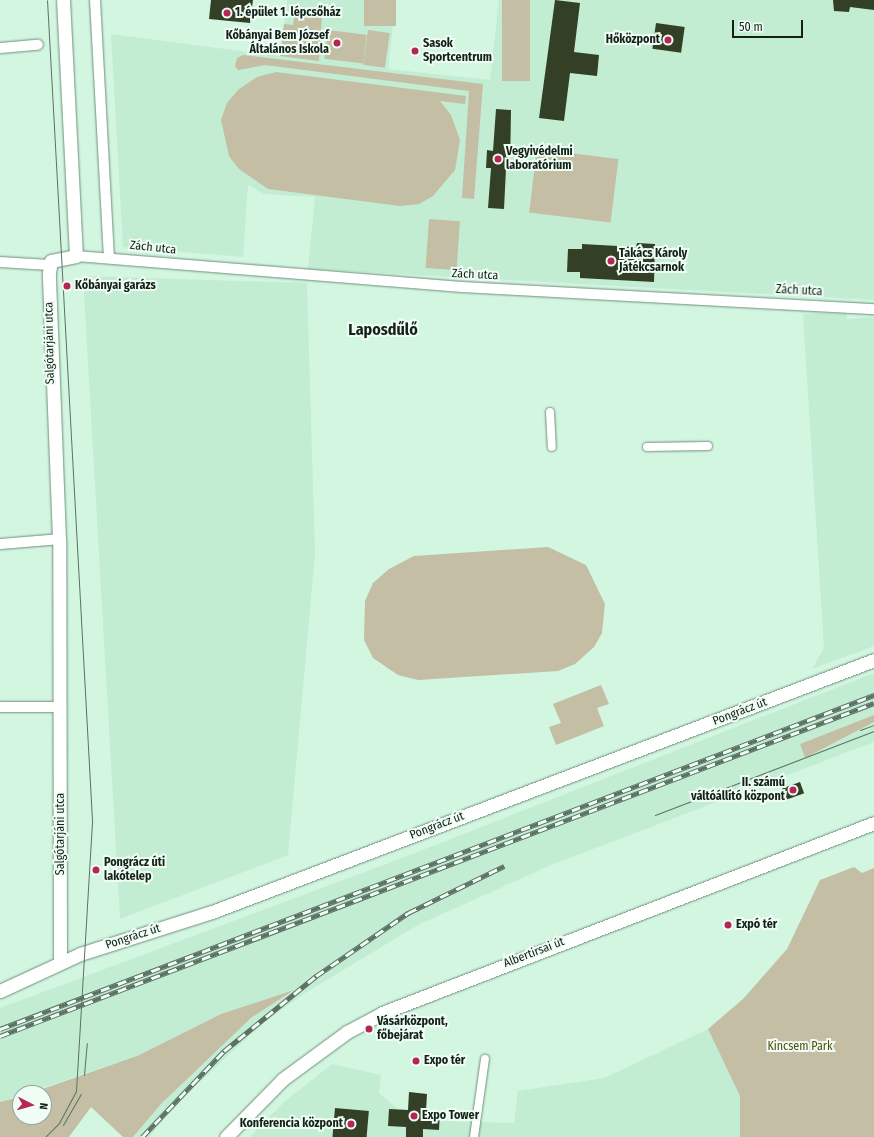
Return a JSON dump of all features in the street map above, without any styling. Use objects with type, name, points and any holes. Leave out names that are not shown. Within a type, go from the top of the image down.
[{"type":"street","points":[[0,262],[49,265],[57,258],[76,256],[63,0]]},
{"type":"street","points":[[95,0],[108,257]]},
{"type":"street","points":[[0,48],[38,45]]},
{"type":"street","name":"Zách utca","points":[[76,256],[108,257],[462,287],[874,309]]},
{"type":"street","name":"Salgótarjáni utca","points":[[49,265],[59,539],[60,962]]},
{"type":"street","points":[[550,412],[552,447]]},
{"type":"street","points":[[647,447],[708,446]]},
{"type":"street","points":[[0,544],[59,539]]},
{"type":"street","name":"Pongrácz út","points":[[0,990],[60,962],[212,912],[874,660]]},
{"type":"street","points":[[0,707],[60,706]]},
{"type":"street","name":"Albertirsai út","points":[[226,1137],[283,1079],[347,1032],[382,1013],[874,823]]},
{"type":"street","points":[[474,1137],[485,1058]]},
{"type":"shaded area","points":[[287,0],[396,0],[388,69],[490,80],[499,0],[874,0],[874,300],[308,269],[315,197],[264,194],[248,185],[243,257],[123,247],[111,34],[280,56]]},
{"type":"shaded area","name":"Kőbányai garázs","points":[[83,276],[307,283],[315,554],[288,855],[120,919]]},
{"type":"shaded area","points":[[803,314],[847,314],[847,319],[874,317],[874,646],[812,669],[824,648]]},
{"type":"shaded area","points":[[874,673],[874,715],[800,744],[805,758],[874,722],[874,742],[551,865],[418,925],[305,993],[261,1025],[178,1102],[149,1137],[133,1137],[161,1104],[251,1018],[292,991],[221,1014],[137,1056],[51,1085],[12,1085],[12,1098],[0,1102],[0,1008],[397,860]]},
{"type":"shaded area","points":[[708,1029],[740,1096],[740,1137],[250,1137],[284,1102],[332,1064],[381,1075],[379,1093],[398,1109],[408,1110],[409,1092],[427,1094],[426,1110],[440,1111],[440,1121],[514,1123],[518,1091],[604,1078]]},
{"type":"green space","points":[[364,0],[396,0],[396,26],[364,26]]},
{"type":"green space","points":[[502,0],[530,0],[530,81],[502,81]]},
{"type":"green space","points":[[295,11],[322,14],[319,61],[280,56],[284,24],[293,25]]},
{"type":"green space","points":[[328,30],[367,35],[363,64],[324,59]]},
{"type":"green space","points":[[368,30],[390,33],[385,68],[363,65]]},
{"type":"green space","points":[[243,55],[483,84],[474,199],[462,198],[469,91],[265,65],[238,70],[235,66],[237,58]]},
{"type":"green space","points":[[276,72],[466,96],[465,104],[440,101],[451,115],[460,140],[455,170],[433,196],[419,204],[400,206],[268,189],[239,169],[229,156],[221,120],[227,103],[239,89],[257,77]]},
{"type":"green space","points":[[537,149],[618,159],[611,223],[529,213]]},
{"type":"green space","points":[[429,219],[460,221],[457,270],[426,268]]},
{"type":"green space","points":[[548,547],[586,565],[605,604],[602,633],[594,647],[575,664],[558,671],[418,680],[398,675],[373,658],[364,640],[365,601],[373,583],[389,569],[414,556]]},
{"type":"green space","points":[[601,685],[609,704],[597,708],[604,726],[556,745],[549,727],[561,723],[553,704]]},
{"type":"green space","points":[[874,715],[874,722],[805,758],[800,744]]},
{"type":"green space","name":"Kincsem Park","points":[[854,867],[862,873],[874,868],[874,1137],[740,1137],[740,1096],[708,1029],[743,999],[787,949],[820,880]]},
{"type":"green space","points":[[294,990],[251,1018],[161,1104],[133,1137],[123,1137],[91,1107],[69,1137],[0,1137],[0,1102],[12,1099],[12,1125],[52,1125],[52,1086],[137,1056],[221,1014]]},
{"type":"building","name":"1. épület 1. lépcsőház","points":[[211,0],[253,0],[250,23],[209,19]]},
{"type":"building","points":[[555,0],[580,3],[574,52],[599,55],[597,76],[570,73],[564,121],[539,118]]},
{"type":"building","points":[[833,0],[874,0],[874,10],[850,7],[849,12],[834,11]]},
{"type":"building","name":"Hőközpont","points":[[656,23],[685,27],[681,53],[652,49]]},
{"type":"building","name":"Vegyivédelmi laboratórium","points":[[496,109],[511,110],[510,170],[506,169],[504,209],[488,208],[491,168],[486,168],[487,150],[493,151]]},
{"type":"building","name":"Takács Károly Játékcsarnok","points":[[637,243],[655,244],[654,282],[580,278],[580,272],[567,272],[568,249],[582,249],[582,244],[636,247]]},
{"type":"building","name":"II. számú váltóállító központ","points":[[800,782],[804,793],[786,800],[782,788]]},
{"type":"building","name":"Expo Tower","points":[[409,1092],[427,1094],[426,1110],[440,1111],[439,1130],[423,1129],[423,1137],[406,1137],[406,1127],[388,1126],[389,1109],[408,1110]]},
{"type":"building","name":"Konferencia központ","points":[[335,1108],[369,1111],[367,1137],[332,1137]]},
{"type":"tram line","points":[[45,1137],[59,1123],[76,1091],[92,820],[47,0]]},
{"type":"tram line","points":[[860,730],[874,725]]},
{"type":"tram line","points":[[655,815],[874,731]]},
{"type":"tram line","points":[[84,1075],[87,1043]]},
{"type":"tram line","points":[[63,1125],[81,1094]]},
{"type":"railway","points":[[0,1029],[874,695]]},
{"type":"railway","points":[[0,1036],[874,703]]},
{"type":"railway","points":[[142,1137],[224,1051],[316,976],[408,913],[504,866]]},
{"type":"place","name":"1. épület 1. lépcsőház","points":[[227,13]]},
{"type":"place","name":"Hőközpont","points":[[668,40]]},
{"type":"place","name":"Kőbányai Bem József Általános Iskola","points":[[337,43]]},
{"type":"place","name":"Sasok Sportcentrum","points":[[415,51]]},
{"type":"place","name":"Vegyivédelmi laboratórium","points":[[498,159]]},
{"type":"place","name":"Takács Károly Játékcsarnok","points":[[611,261]]},
{"type":"place","name":"Kőbányai garázs","points":[[67,286]]},
{"type":"place","name":"II. számú váltóállító központ","points":[[793,790]]},
{"type":"place","name":"Pongrácz úti lakótelep","points":[[96,870]]},
{"type":"place","name":"Expó tér","points":[[728,925]]},
{"type":"place","name":"Vásárközpont, főbejárat","points":[[369,1029]]},
{"type":"place","name":"Expo tér","points":[[416,1061]]},
{"type":"place","name":"Expo Tower","points":[[414,1116]]},
{"type":"place","name":"Konferencia központ","points":[[351,1124]]},
{"type":"district","name":"Laposdűlő","points":[[383,330]]}]
